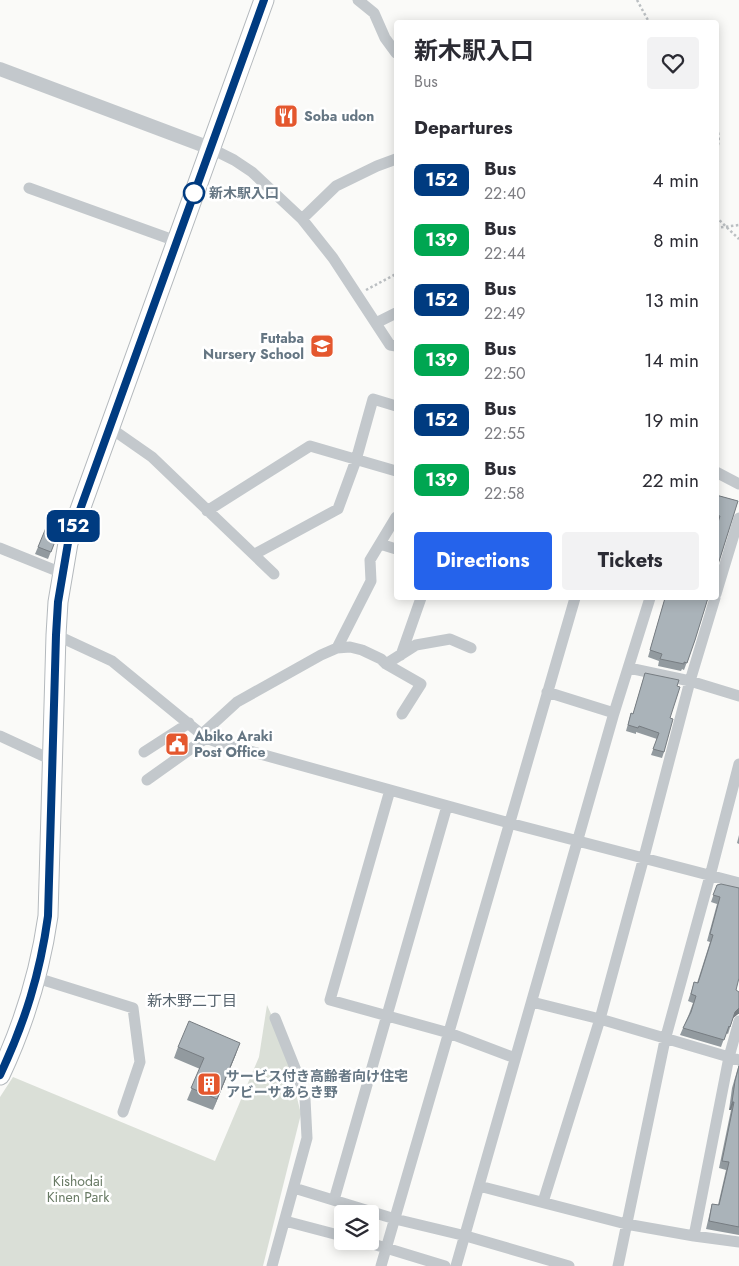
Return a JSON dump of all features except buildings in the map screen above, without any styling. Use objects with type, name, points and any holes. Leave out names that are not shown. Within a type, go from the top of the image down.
[{"type":"highway","points":[[0,1075],[20,1031],[37,978],[48,916],[56,635],[62,573],[68,543],[75,519],[264,0]]},
{"type":"street","points":[[358,0],[374,13],[385,38],[394,50]]},
{"type":"street","points":[[0,69],[210,148],[252,172],[302,220],[333,258],[390,345],[394,346]]},
{"type":"street","points":[[302,220],[336,186],[394,160]]},
{"type":"street","points":[[28,188],[176,242]]},
{"type":"street","points":[[376,323],[394,314]]},
{"type":"street","points":[[255,554],[338,509],[356,460],[373,399],[394,405]]},
{"type":"street","points":[[109,427],[152,457],[274,574]]},
{"type":"street","points":[[207,511],[310,446],[394,470]]},
{"type":"street","points":[[719,474],[739,484]]},
{"type":"street","points":[[719,584],[739,518]]},
{"type":"street","points":[[337,648],[371,582],[370,560],[394,520]]},
{"type":"street","points":[[380,544],[394,548]]},
{"type":"street","points":[[0,548],[62,573]]},
{"type":"street","points":[[401,655],[420,600]]},
{"type":"street","points":[[381,1266],[574,600]]},
{"type":"street","points":[[456,1266],[579,842],[614,713],[649,600]]},
{"type":"street","points":[[543,1202],[600,1019],[690,681],[714,600]]},
{"type":"street","points":[[56,635],[112,660],[204,736],[509,823],[739,883]]},
{"type":"street","points":[[386,664],[416,644],[450,639],[471,648]]},
{"type":"street","points":[[147,780],[204,736],[238,702],[321,655],[337,648],[350,647],[362,650],[381,659],[386,664],[421,684],[402,714]]},
{"type":"street","points":[[629,668],[690,681],[739,696]]},
{"type":"street","points":[[547,692],[614,713]]},
{"type":"street","points":[[144,752],[189,723]]},
{"type":"street","points":[[0,736],[52,760]]},
{"type":"street","points":[[618,1266],[665,1040],[739,764]]},
{"type":"street","points":[[390,790],[330,1000],[449,1033],[515,1058]]},
{"type":"street","points":[[334,1200],[448,806]]},
{"type":"street","points":[[37,978],[133,1008],[140,1062],[124,1112]]},
{"type":"street","points":[[532,1002],[600,1019],[665,1040],[734,1059]]},
{"type":"street","points":[[272,1266],[307,1138],[304,1099],[299,1078],[275,1018]]},
{"type":"street","points":[[694,1236],[734,1059],[739,1021]]},
{"type":"street","points":[[480,1186],[626,1224],[739,1242]]},
{"type":"street","points":[[294,1188],[395,1219],[466,1236],[568,1266]]},
{"type":"street","points":[[285,1221],[334,1234]]},
{"type":"street","points":[[379,1246],[445,1266]]},
{"type":"path","points":[[638,0],[648,20]]},
{"type":"path","points":[[719,221],[739,239]]},
{"type":"path","points":[[719,228],[739,225]]},
{"type":"path","points":[[357,294],[394,275]]},
{"type":"green space","name":"Kishodai Kinen Park","points":[[267,1005],[283,1041],[301,1114],[263,1266],[0,1266],[0,1097],[13,1077],[215,1161],[259,1057]]},
{"type":"bus line","name":"152","points":[[0,1075],[28,1008],[44,947],[48,916],[56,635],[58,602],[68,543],[75,519],[264,0]]},
{"type":"place","name":"Soba udon","points":[[286,116]]},
{"type":"place","name":"新木駅入口","points":[[194,193]]},
{"type":"place","name":"Futaba Nursery School","points":[[322,346]]},
{"type":"place","name":"Abiko Araki Post Office","points":[[177,744]]},
{"type":"place","name":"サービス付き高齢者向け住宅 アビーサあらき野","points":[[209,1084]]},
{"type":"district","name":"新木野二丁目","points":[[192,1001]]}]
